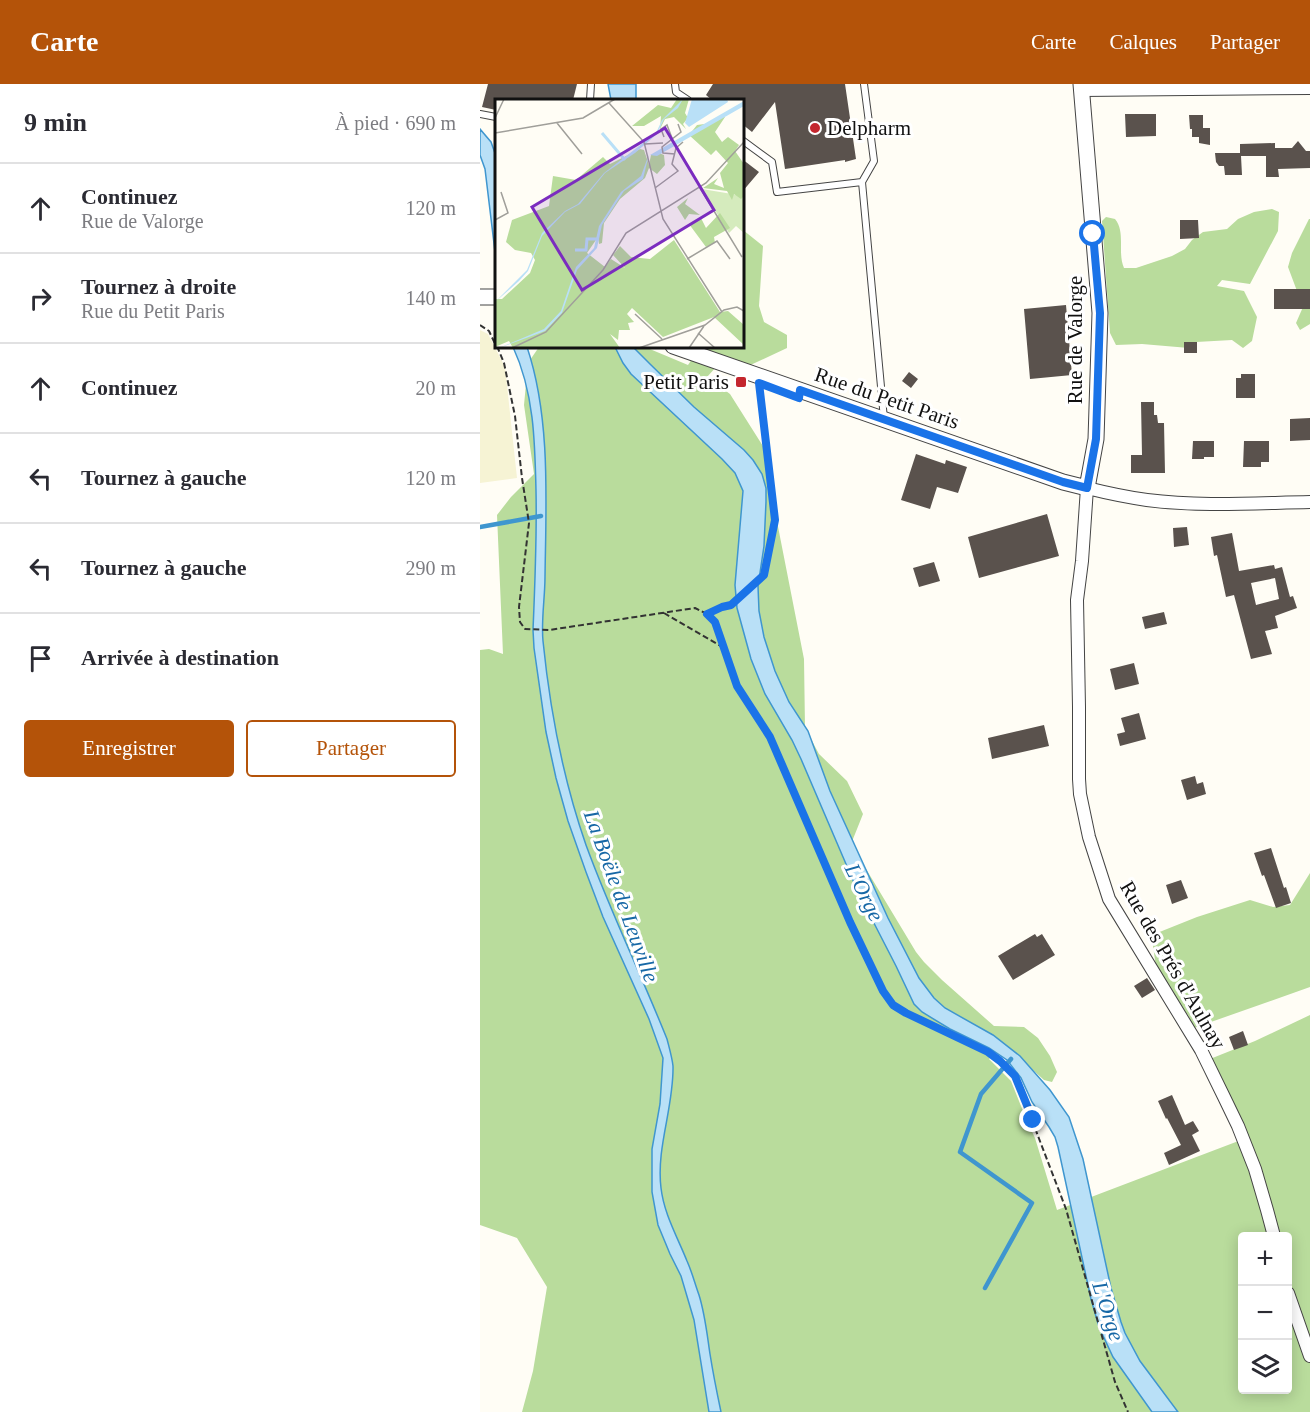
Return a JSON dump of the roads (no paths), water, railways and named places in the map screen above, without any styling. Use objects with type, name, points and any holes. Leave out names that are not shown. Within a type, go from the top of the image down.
[{"type":"street","points":[[1081,87],[1310,88]]},
{"type":"street","name":"Rue de Valorge","points":[[1081,87],[1100,313],[1096,439],[1087,488]]},
{"type":"street","name":"Rue du Petit Paris","points":[[679,348],[1063,482],[1087,488]]},
{"type":"street","points":[[1087,488],[1150,500],[1214,503],[1310,502]]},
{"type":"street","name":"Rue des Prés d'Aulnay","points":[[1087,488],[1077,600],[1079,779],[1089,837],[1109,899],[1201,1050],[1238,1126],[1255,1169],[1273,1232]]},
{"type":"street","points":[[1292,1307],[1310,1356]]},
{"type":"lane","points":[[590,99],[591,84]]},
{"type":"lane","points":[[675,84],[676,92],[686,99]]},
{"type":"lane","points":[[864,84],[874,161],[862,182],[884,420]]},
{"type":"lane","points":[[480,114],[495,117]]},
{"type":"lane","points":[[744,141],[772,162],[777,192],[862,182]]},
{"type":"water","points":[[608,84],[636,84],[636,99],[611,99]]},
{"type":"water","points":[[480,129],[491,142],[495,153],[495,252],[485,169],[480,155]]},
{"type":"water","points":[[513,348],[527,348],[535,374],[544,431],[546,520],[543,633],[549,693],[558,744],[586,845],[667,1039],[673,1066],[673,1081],[661,1157],[661,1188],[668,1216],[701,1302],[721,1412],[709,1412],[694,1320],[681,1276],[658,1225],[652,1192],[652,1149],[660,1104],[663,1058],[649,1019],[603,917],[586,872],[568,821],[546,732],[533,630],[536,526],[534,436],[529,399]]},
{"type":"water","name":"L'Orge","points":[[616,348],[634,348],[694,407],[744,450],[762,474],[766,488],[766,502],[764,546],[758,586],[759,611],[764,637],[775,671],[789,702],[808,731],[830,791],[888,918],[919,978],[945,1008],[993,1035],[1020,1056],[1050,1090],[1069,1117],[1083,1159],[1111,1288],[1125,1333],[1140,1361],[1178,1412],[1152,1412],[1113,1357],[1099,1327],[1091,1299],[1055,1137],[1032,1102],[1021,1078],[1007,1060],[989,1048],[950,1029],[922,1012],[914,1004],[858,892],[801,759],[765,694],[751,659],[737,608],[735,585],[743,491],[735,473],[631,374]]},
{"type":"waterway","points":[[480,527],[541,516]]},
{"type":"waterway","points":[[985,1288],[1032,1203],[960,1152],[981,1094],[1011,1059]]},
{"type":"place","name":"Delpharm","points":[[815,128]]},
{"type":"place","name":"Petit Paris","points":[[741,382]]},
{"type":"water label","name":"La Boële de Leuville","points":[[622,896]]}]
